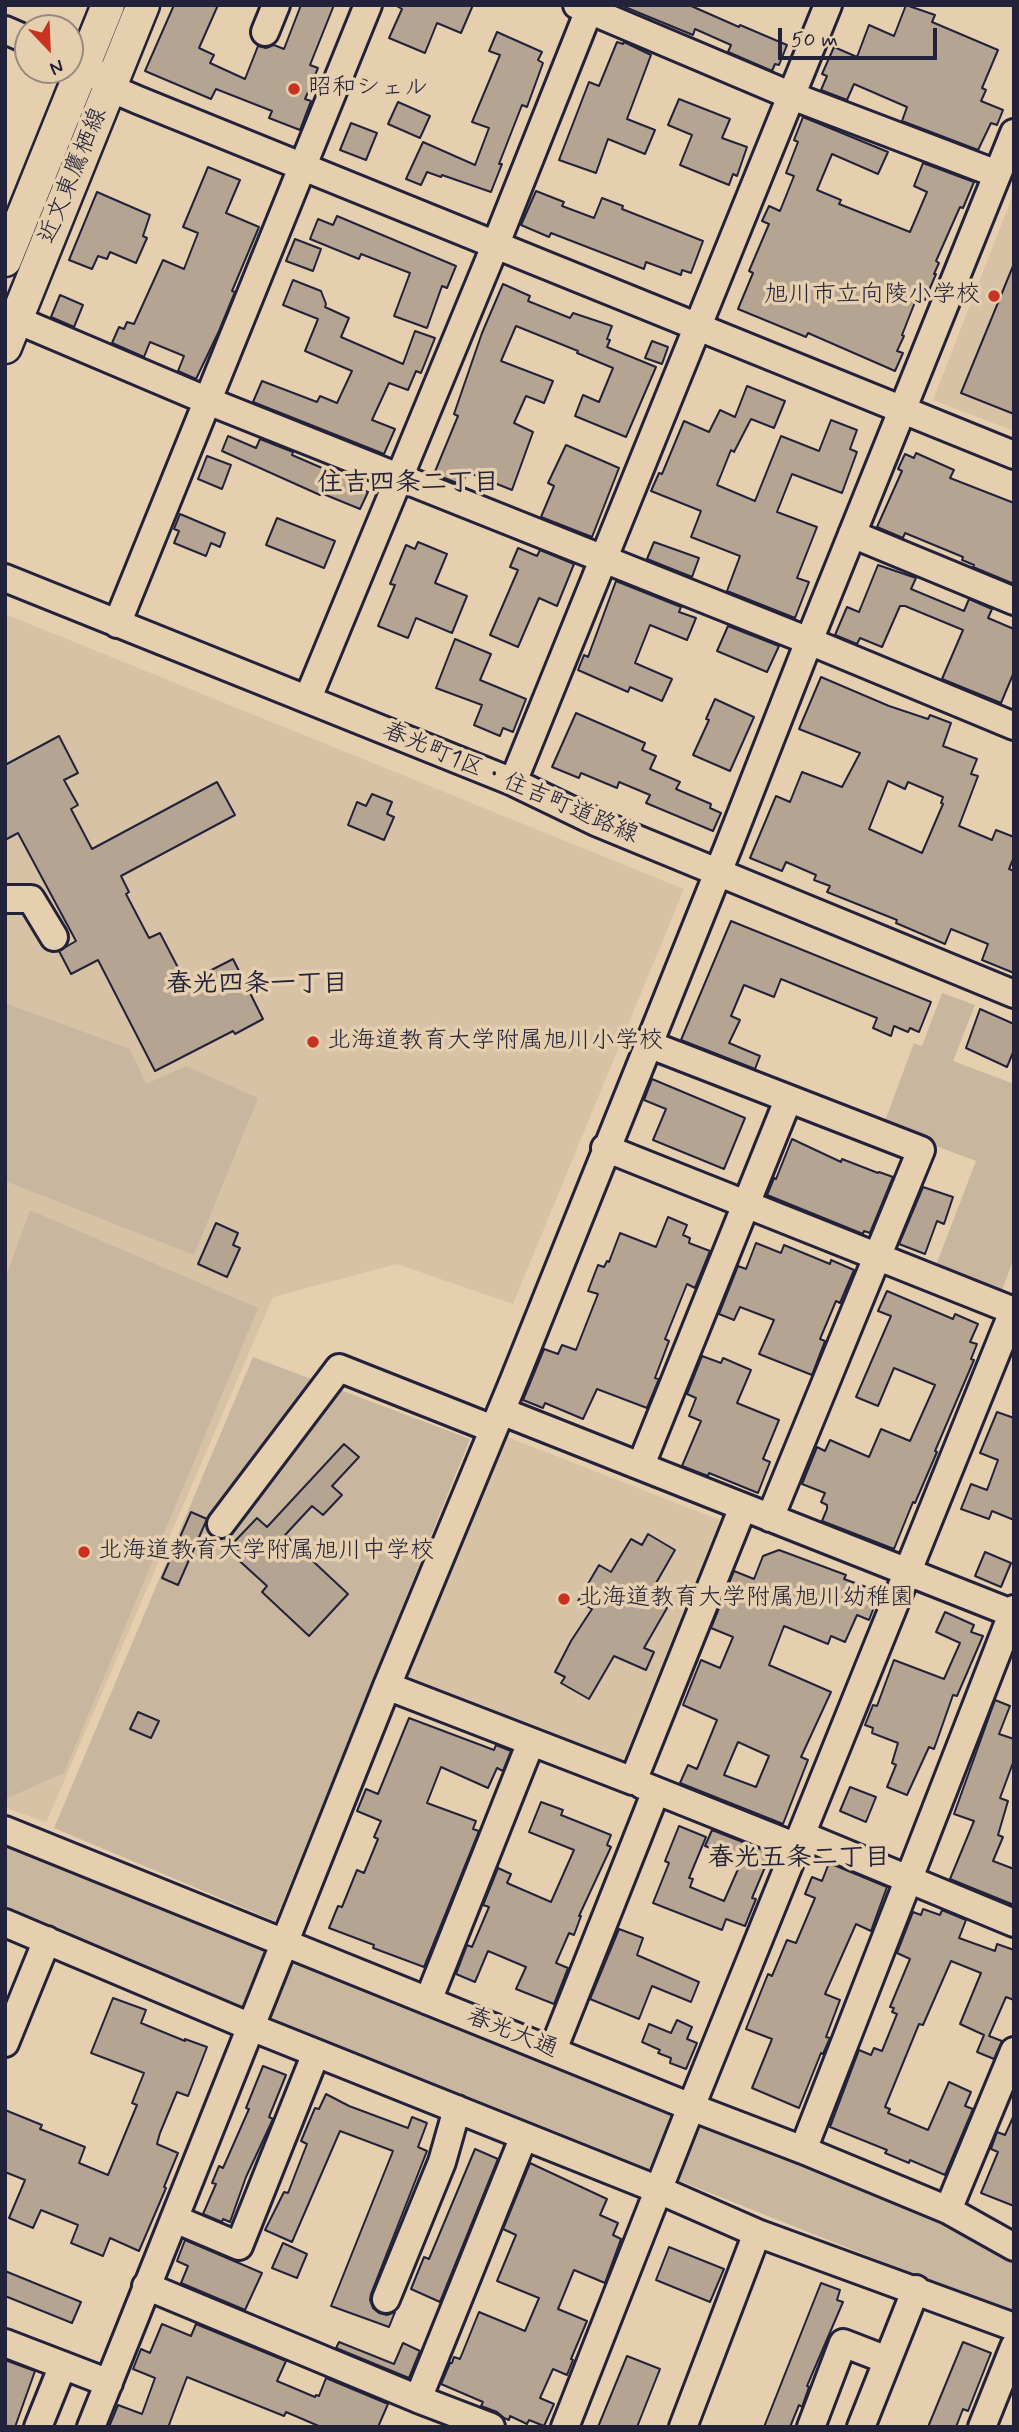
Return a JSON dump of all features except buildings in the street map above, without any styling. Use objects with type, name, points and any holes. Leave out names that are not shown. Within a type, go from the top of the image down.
[{"type":"main road","name":"近文東鷹栖線","points":[[84,48],[108,5]]},
{"type":"main road","name":"近文東鷹栖線","points":[[9,327],[143,5]]},
{"type":"main road","name":"近文東鷹栖線","points":[[5,260],[68,84]]},
{"type":"street","points":[[265,32],[276,5]]},
{"type":"street","points":[[117,624],[368,5]]},
{"type":"street","points":[[513,782],[828,5]]},
{"type":"street","points":[[308,698],[495,246],[585,7],[792,96],[997,174]]},
{"type":"street","points":[[84,66],[110,88],[1014,455]]},
{"type":"street","points":[[91,2427],[1014,132]]},
{"type":"street","points":[[9,327],[401,477],[1013,723]]},
{"type":"street","points":[[852,534],[1014,601]]},
{"type":"street","name":"春光町1区・住吉町道路線","points":[[5,578],[513,782],[598,823],[1014,995]]},
{"type":"street","points":[[5,900],[31,899],[54,937]]},
{"type":"street","points":[[648,1044],[921,1150],[770,1518]]},
{"type":"street","points":[[641,1465],[788,1100]]},
{"type":"street","points":[[565,2427],[691,2107],[1014,1310],[606,1148]]},
{"type":"street","points":[[221,1524],[339,1368],[641,1465],[1013,1612],[803,2150]]},
{"type":"street","points":[[553,2050],[743,1507]]},
{"type":"street","points":[[387,1686],[645,1786],[910,1881],[1014,1923]]},
{"type":"street","points":[[428,2001],[531,1742]]},
{"type":"street","name":"春光大通","points":[[5,1830],[803,2150],[948,2210],[1014,2247]]},
{"type":"street","points":[[5,1923],[251,2027],[659,2190],[757,2233],[1014,2327]]},
{"type":"street","points":[[5,2043],[47,1940]]},
{"type":"street","points":[[948,2210],[1014,2051]]},
{"type":"street","points":[[175,2219],[239,2246],[316,2053]]},
{"type":"street","points":[[386,2299],[442,2162],[457,2109]]},
{"type":"street","points":[[418,2399],[524,2136]]},
{"type":"street","points":[[683,2427],[757,2233]]},
{"type":"street","points":[[146,2286],[491,2427]]},
{"type":"street","points":[[861,2427],[916,2289]]},
{"type":"street","points":[[5,2343],[109,2383]]},
{"type":"street","points":[[811,2427],[843,2343],[887,2360]]},
{"type":"street","points":[[982,2427],[1014,2347]]},
{"type":"street","points":[[38,2427],[63,2365]]},
{"type":"shaded area","name":"旭川市立向陵小学校","points":[[1014,192],[1014,431],[933,400]]},
{"type":"shaded area","name":"北海道教育大学附属旭川小学校","points":[[5,614],[684,889],[513,1304],[397,1264],[273,1297],[46,1823],[5,1807]]},
{"type":"shaded area","points":[[942,993],[975,1005],[953,1061],[1014,1084],[1014,1258],[1002,1290],[936,1265],[976,1161],[883,1126],[914,1043],[922,1046]]},
{"type":"shaded area","points":[[5,1003],[130,1049],[146,1084],[186,1066],[258,1098],[194,1255],[5,1181]]},
{"type":"shaded area","name":"北海道教育大学附属旭川中学校","points":[[30,1210],[258,1308],[64,1773],[7,1798],[5,1279]]},
{"type":"shaded area","points":[[253,1357],[470,1439],[275,1921],[54,1828]]},
{"type":"shaded area","name":"北海道教育大学附属旭川幼稚園","points":[[505,1436],[720,1520],[623,1761],[407,1678]]},
{"type":"shaded area","points":[[5,1841],[916,2208],[1014,2260],[1014,2314],[5,1912]]},
{"type":"place","name":"昭和シェル","points":[[294,89]]},
{"type":"place","name":"旭川市立向陵小学校","points":[[994,296]]},
{"type":"place","name":"北海道教育大学附属旭川小学校","points":[[313,1042]]},
{"type":"place","name":"北海道教育大学附属旭川中学校","points":[[84,1552]]},
{"type":"place","name":"北海道教育大学附属旭川幼稚園","points":[[564,1599]]},
{"type":"district","name":"住吉四条二丁目","points":[[408,485]]},
{"type":"district","name":"春光四条一丁目","points":[[257,986]]},
{"type":"district","name":"春光五条二丁目","points":[[799,1860]]}]
